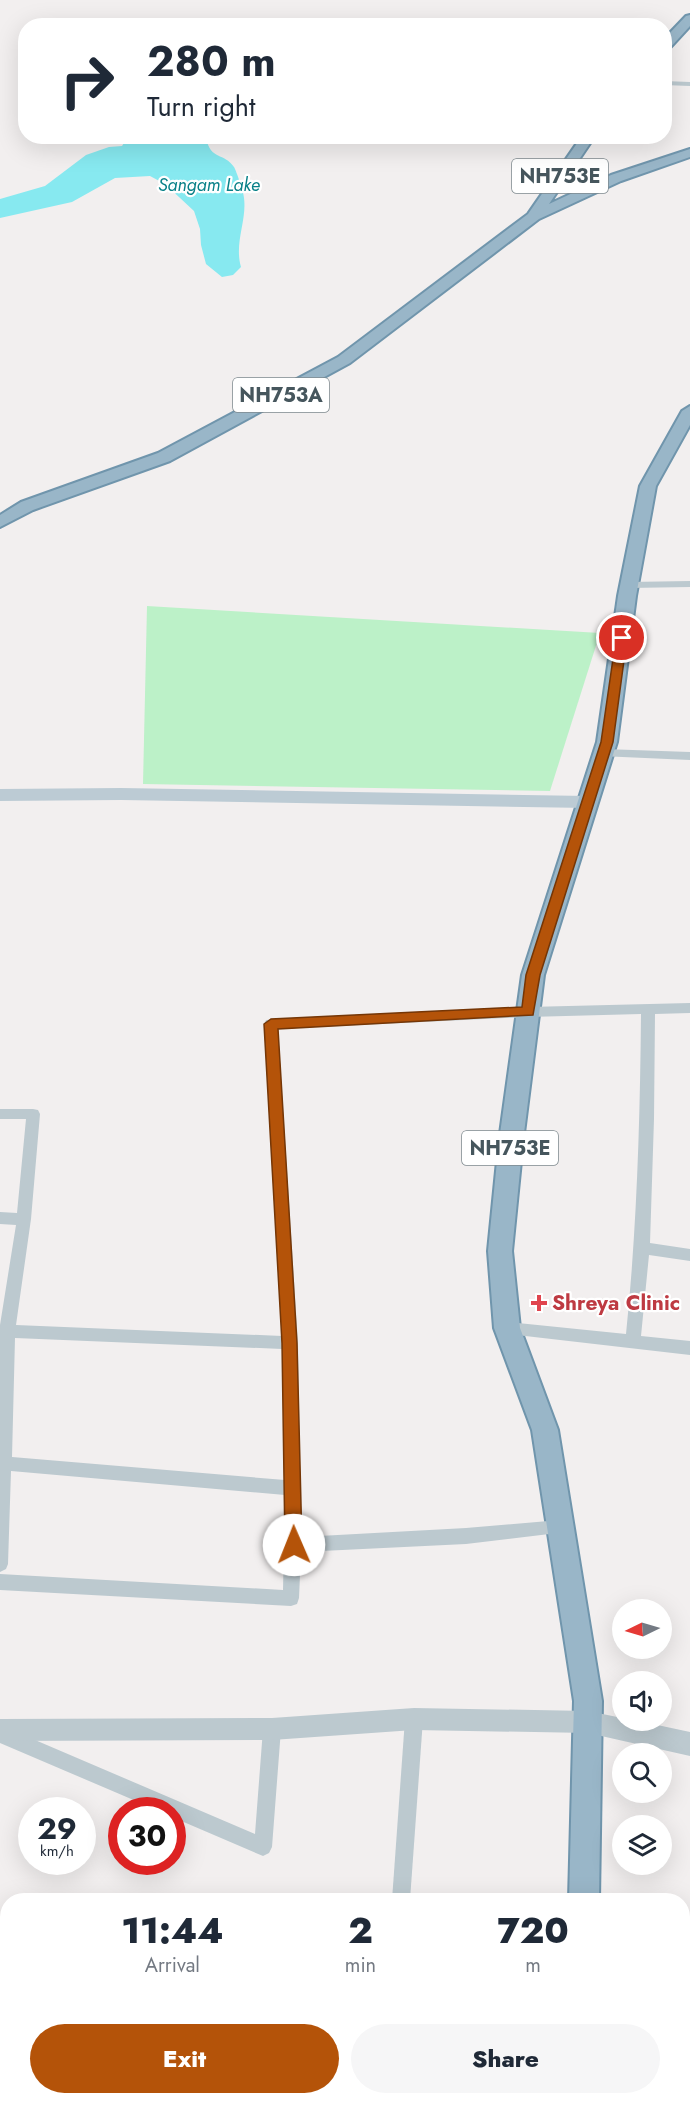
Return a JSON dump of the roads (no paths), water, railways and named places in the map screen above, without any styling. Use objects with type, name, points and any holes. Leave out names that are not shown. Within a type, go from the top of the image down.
[{"type":"highway","points":[[672,38],[690,19]]},
{"type":"highway","name":"NH753E","points":[[533,217],[583,144]]},
{"type":"highway","name":"NH753A","points":[[0,522],[27,506],[165,457],[344,360],[533,217],[616,178],[690,153]]},
{"type":"highway","points":[[675,158],[690,169]]},
{"type":"highway","name":"NH753E","points":[[585,1893],[588,1701],[545,1430],[507,1328],[500,1251],[533,975],[604,753],[629,585],[648,486],[690,411]]},
{"type":"main road","points":[[0,795],[121,794],[588,802]]},
{"type":"street","points":[[672,83],[690,84]]},
{"type":"street","points":[[629,585],[690,584]]},
{"type":"street","points":[[604,753],[690,756]]},
{"type":"street","points":[[0,1582],[291,1598],[294,1545],[290,1343],[271,1024],[528,1012],[690,1008]]},
{"type":"street","points":[[633,1341],[642,1248],[648,1009]]},
{"type":"street","points":[[0,1114],[33,1114],[24,1219],[4,1331],[0,1564]]},
{"type":"street","points":[[0,1218],[24,1219]]},
{"type":"street","points":[[642,1248],[690,1255]]},
{"type":"street","points":[[507,1328],[690,1348]]},
{"type":"street","points":[[4,1331],[290,1343]]},
{"type":"street","points":[[2,1464],[293,1488]]},
{"type":"street","points":[[294,1545],[466,1536],[560,1527]]},
{"type":"street","points":[[402,1893],[414,1719]]},
{"type":"street","points":[[0,1732],[272,1729],[414,1719],[588,1722],[690,1744]]},
{"type":"street","points":[[0,1732],[263,1847],[272,1729]]},
{"type":"water","name":"Sangam Lake","points":[[123,144],[208,144],[214,153],[230,162],[238,177],[244,198],[239,249],[241,267],[233,275],[222,277],[206,264],[200,229],[194,211],[165,184],[150,176],[115,178],[72,202],[0,218],[0,199],[45,186],[86,155],[109,147]]},
{"type":"place","name":"Shreya Clinic","points":[[539,1303]]}]
